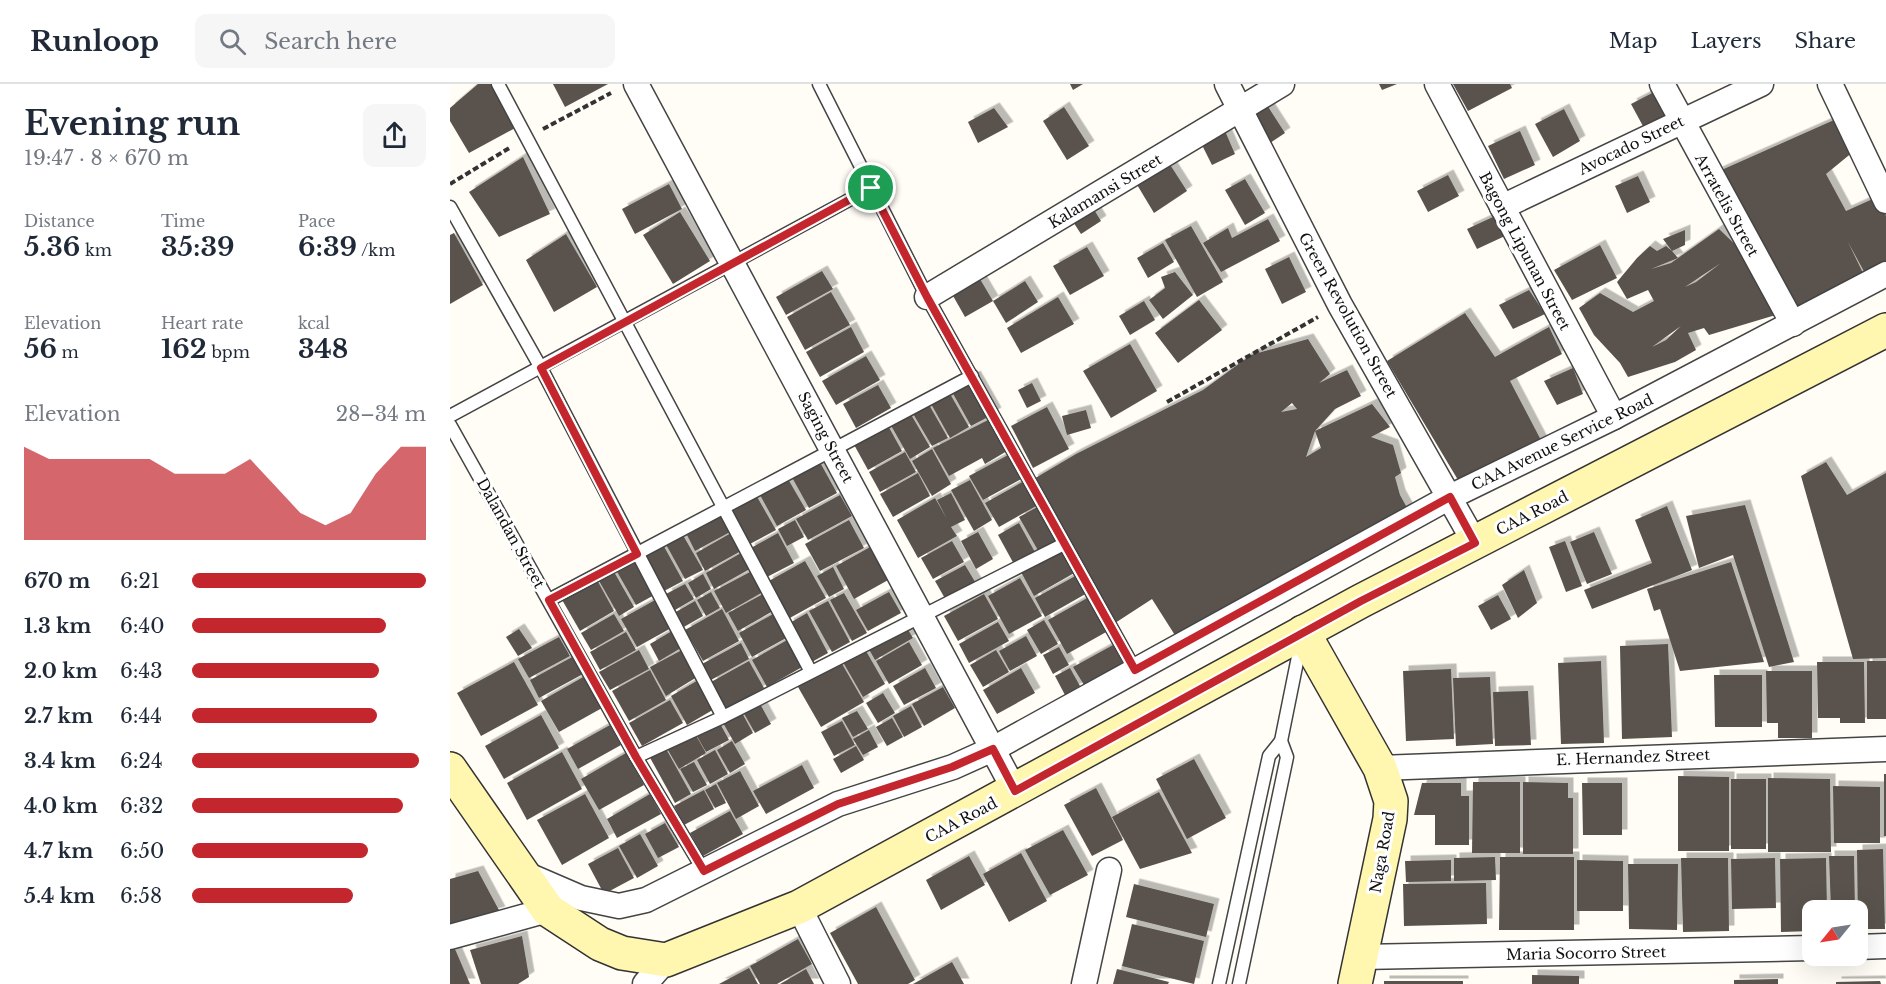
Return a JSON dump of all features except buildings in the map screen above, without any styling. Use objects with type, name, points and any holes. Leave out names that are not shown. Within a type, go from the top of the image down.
[{"type":"main road","name":"CAA Road","points":[[655,972],[799,907],[1303,632],[1886,330]]},
{"type":"main road","name":"Naga Road","points":[[1303,632],[1380,768],[1391,801],[1390,819],[1358,971]]},
{"type":"main road","points":[[450,769],[548,910],[584,935],[655,972]]},
{"type":"street","name":"Saging Street","points":[[636,84],[1015,791]]},
{"type":"street","name":"Green Revolution Street","points":[[1227,84],[1340,305],[1475,543]]},
{"type":"street","name":"Kalamansi Street","points":[[927,297],[1282,84]]},
{"type":"street","name":"Bagong Lipunan Street","points":[[1437,84],[1614,417]]},
{"type":"street","name":"Arratelis Street","points":[[1662,84],[1680,121],[1793,324]]},
{"type":"street","name":"Avocado Street","points":[[1502,207],[1761,84]]},
{"type":"street","points":[[1830,84],[1886,201]]},
{"type":"street","name":"CAA Avenue Service Road","points":[[523,873],[581,898],[619,906],[646,900],[838,804],[952,767],[993,749],[1450,497],[1614,417],[1886,274]]},
{"type":"street","name":"E. Hernandez Street","points":[[1380,768],[1886,749]]},
{"type":"street","points":[[1084,984],[1109,870]]},
{"type":"street","points":[[799,907],[838,984]]},
{"type":"street","points":[[450,937],[548,910]]},
{"type":"street","points":[[1868,947],[1886,946]]},
{"type":"street","name":"Maria Socorro Street","points":[[1358,971],[1802,949]]},
{"type":"lane","points":[[498,84],[811,672]]},
{"type":"lane","points":[[819,84],[927,297],[1135,670]]},
{"type":"lane","points":[[450,416],[871,188]]},
{"type":"lane","points":[[450,207],[541,368],[723,717]]},
{"type":"lane","points":[[549,600],[972,376]]},
{"type":"lane","name":"Dalandan Street","points":[[450,425],[636,757],[704,871]]},
{"type":"lane","points":[[636,757],[723,717],[1064,544]]},
{"type":"lane","points":[[1219,984],[1269,756],[1281,741],[1303,632]]},
{"type":"lane","points":[[1239,984],[1287,757],[1281,741]]},
{"type":"lane","points":[[1223,965],[1243,968]]},
{"type":"path","points":[[1167,402],[1340,305]]},
{"type":"route","points":[[871,188],[927,297],[1135,670],[1450,497],[1475,543],[1361,601],[1015,791],[993,749],[952,767],[838,804],[704,871],[636,757],[549,600],[637,554],[541,368],[624,320],[871,188]]}]
